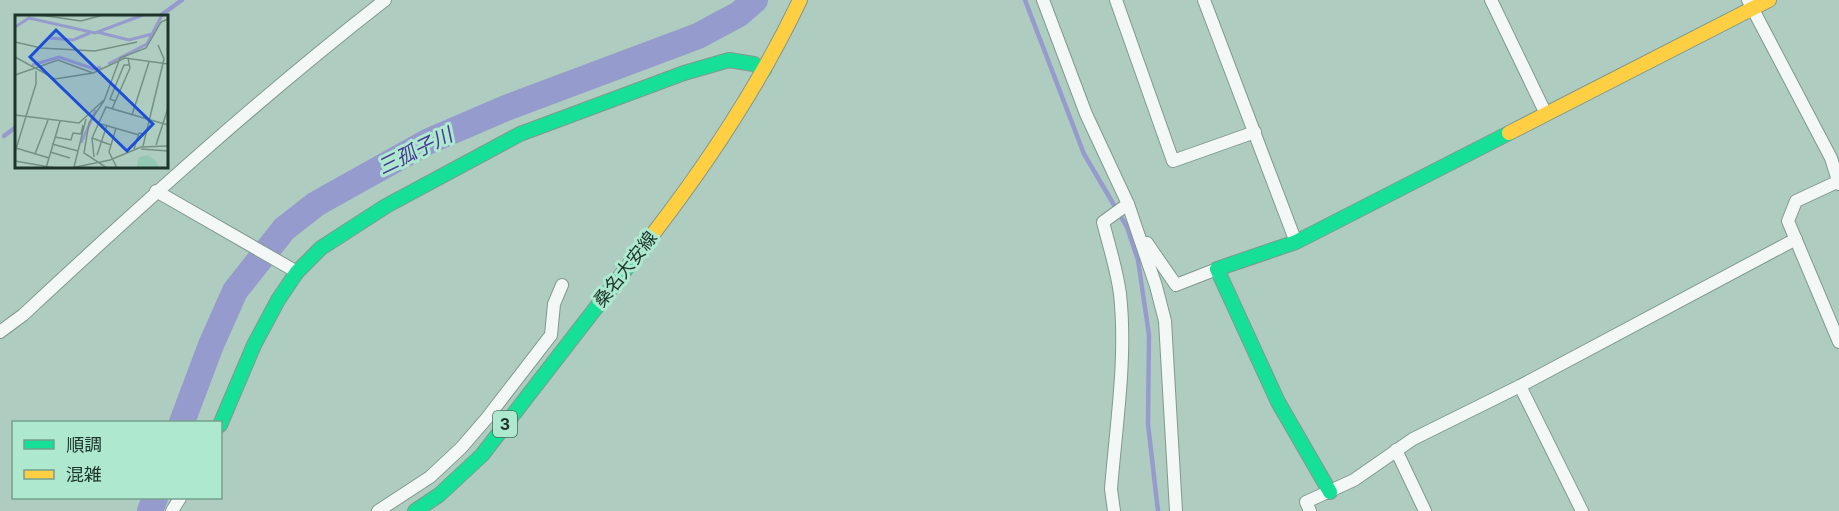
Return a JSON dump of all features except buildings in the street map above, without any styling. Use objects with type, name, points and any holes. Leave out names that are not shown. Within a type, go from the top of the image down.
[{"type":"street","points":[[0,332],[23,315],[156,190],[326,46],[385,0]]},
{"type":"street","name":"桑名大安線","points":[[415,511],[453,483],[490,443],[667,215],[732,123],[764,70],[800,0]]},
{"type":"street","points":[[1043,0],[1086,114],[1125,206],[1138,230],[1176,285],[1296,242],[1546,114],[1750,3],[1769,0]]},
{"type":"street","points":[[1116,0],[1173,161],[1255,132]]},
{"type":"street","points":[[1204,0],[1294,237]]},
{"type":"street","points":[[1491,0],[1546,114]]},
{"type":"street","points":[[1750,3],[1795,84],[1832,158],[1838,183],[1796,201],[1788,221],[1839,342]]},
{"type":"street","points":[[222,421],[255,345],[294,270],[321,248],[386,206],[520,134],[684,73],[729,60],[754,64],[764,70]]},
{"type":"street","points":[[156,190],[294,270]]},
{"type":"street","points":[[1114,511],[1111,489],[1122,349],[1121,314],[1116,270],[1103,222],[1125,206]]},
{"type":"street","points":[[1138,230],[1165,321],[1176,511]]},
{"type":"street","points":[[1310,511],[1306,502],[1354,480],[1413,438],[1520,386],[1796,239]]},
{"type":"street","points":[[1217,269],[1278,402],[1330,492]]},
{"type":"street","points":[[378,511],[430,477],[461,448],[487,417],[551,335],[554,304],[562,285]]},
{"type":"street","points":[[1520,386],[1582,511]]},
{"type":"street","points":[[1396,450],[1425,511]]},
{"type":"waterway","points":[[161,15],[182,0]]},
{"type":"waterway","name":"三孤子川","points":[[182,421],[211,345],[235,291],[284,229],[316,204],[427,142],[506,108],[698,36],[739,14],[755,0]]},
{"type":"waterway","points":[[1025,0],[1084,154],[1127,227],[1138,260],[1149,335],[1148,424],[1158,511]]},
{"type":"waterway","points":[[4,136],[15,128]]},
{"type":"waterway","name":"三孤子川","points":[[150,511],[155,499]]},
{"type":"traffic: fast","points":[[222,421],[254,345],[278,300],[297,272],[321,248],[386,206],[520,134],[684,73],[729,60],[754,64],[764,70]]},
{"type":"traffic: fast","points":[[1330,492],[1278,402],[1217,269],[1296,242],[1509,133]]},
{"type":"traffic: fast","points":[[415,511],[439,495],[482,455],[653,234]]},
{"type":"traffic: slow","points":[[653,234],[733,121],[768,62],[800,0]]},
{"type":"traffic: slow","points":[[1509,133],[1769,0]]}]
